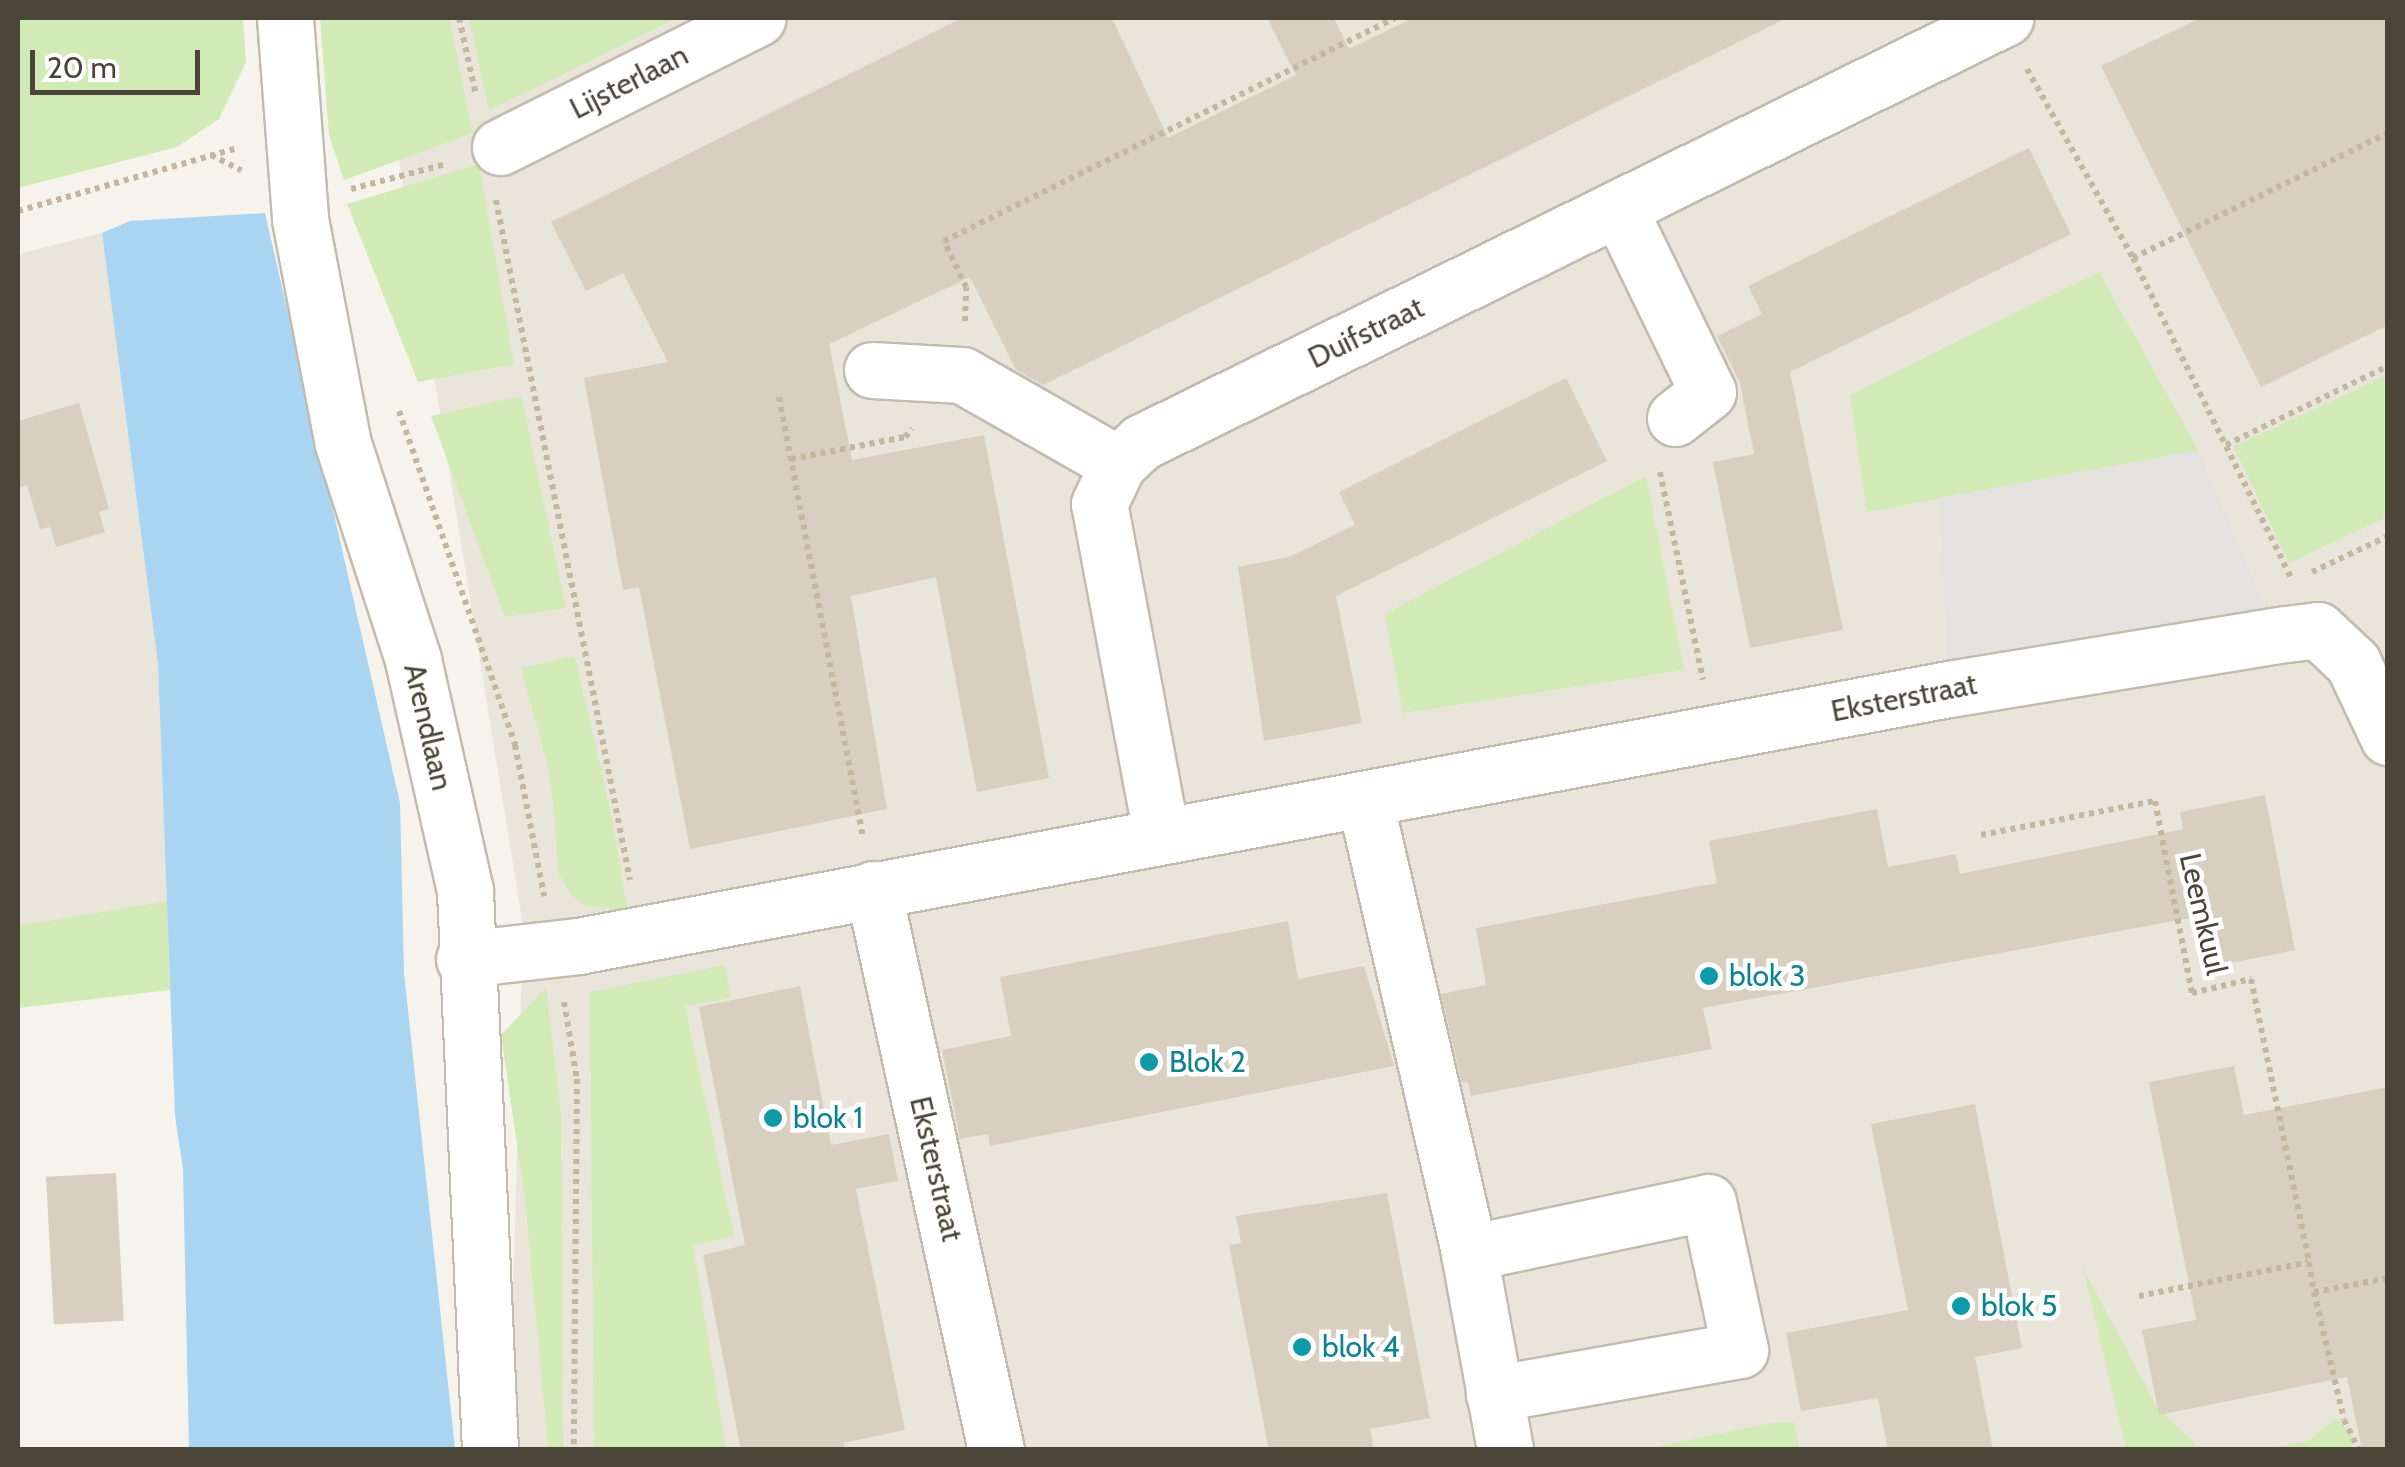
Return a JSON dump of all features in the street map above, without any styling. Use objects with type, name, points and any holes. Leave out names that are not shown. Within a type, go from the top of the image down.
[{"type":"street","name":"Arendlaan","points":[[285,18],[307,257],[343,444],[426,717],[465,891],[464,959],[490,1450]]},
{"type":"street","name":"Lijsterlaan","points":[[500,146],[758,18]]},
{"type":"street","name":"Duifstraat","points":[[1118,464],[1142,442],[2002,19]]},
{"type":"street","points":[[1619,209],[1708,392],[1675,418]]},
{"type":"street","points":[[872,370],[962,375],[1118,464],[1099,504],[1161,834]]},
{"type":"street","name":"Eksterstraat","points":[[464,959],[578,946],[1161,834],[1365,802],[1714,734],[2318,630],[2353,663],[2388,736]]},
{"type":"street","points":[[1365,802],[1469,1253],[1505,1450]]},
{"type":"street","name":"Eksterstraat","points":[[873,889],[996,1450]]},
{"type":"street","points":[[1469,1253],[1708,1202],[1740,1350],[1494,1394]]},
{"type":"path","points":[[962,375],[966,287],[944,242],[1395,18]]},
{"type":"path","points":[[2002,19],[2133,258],[2293,580],[2388,536]]},
{"type":"path","points":[[2133,258],[2388,133]]},
{"type":"path","points":[[500,146],[488,152],[510,284],[634,900]]},
{"type":"path","points":[[18,211],[211,155]]},
{"type":"path","points":[[2226,445],[2388,366]]},
{"type":"path","points":[[779,397],[873,889]]},
{"type":"path","points":[[1675,418],[1652,434],[1714,734]]},
{"type":"path","name":"Leemkuul","points":[[1981,835],[2155,801],[2192,993],[2251,979],[2314,1292],[2344,1420],[2359,1450]]},
{"type":"path","points":[[2139,1296],[2309,1262]]},
{"type":"path","points":[[2314,1292],[2388,1278]]},
{"type":"shaded area","points":[[376,18],[2387,18],[2387,1449],[509,1449],[523,926]]},
{"type":"shaded area","points":[[102,233],[158,664],[167,901],[19,926],[18,254]]},
{"type":"shaded area","points":[[2198,450],[2274,627],[1948,673],[1939,498]]},
{"type":"green space","points":[[18,18],[243,18],[246,62],[219,119],[177,147],[18,188]]},
{"type":"green space","points":[[320,18],[449,18],[473,133],[344,180],[329,135]]},
{"type":"green space","points":[[469,18],[678,18],[489,110]]},
{"type":"green space","points":[[479,164],[514,364],[418,382],[347,204]]},
{"type":"green space","points":[[2099,272],[2198,450],[1867,512],[1850,395]]},
{"type":"green space","points":[[2387,375],[2387,517],[2289,563],[2234,447]]},
{"type":"green space","points":[[521,396],[566,608],[505,617],[431,416]]},
{"type":"green space","points":[[1646,476],[1684,670],[1403,713],[1385,614]]},
{"type":"green space","points":[[575,656],[609,803],[628,913],[586,905],[571,895],[559,874],[550,775],[521,668]]},
{"type":"green space","points":[[167,901],[170,990],[18,1008],[18,926]]},
{"type":"green space","points":[[725,965],[731,998],[685,1006],[734,1236],[693,1246],[726,1449],[594,1449],[590,992]]},
{"type":"green space","points":[[546,988],[561,1113],[563,1450],[548,1449],[525,1198],[501,1035]]},
{"type":"green space","points":[[2083,1268],[2157,1407],[2198,1447],[2219,1449],[2126,1449]]},
{"type":"green space","points":[[2336,1418],[2353,1437],[2352,1449],[2264,1449],[2308,1441]]},
{"type":"green space","points":[[1794,1422],[1799,1449],[1645,1449],[1772,1423]]},
{"type":"water","points":[[265,213],[400,803],[404,973],[455,1449],[189,1449],[183,1169],[175,1116],[158,664],[102,233],[130,221]]},
{"type":"building","points":[[962,18],[1112,18],[1168,138],[1296,75],[1267,18],[1334,18],[1349,49],[1413,18],[1787,18],[1043,385],[1016,370],[970,277],[829,344],[852,460],[984,435],[1049,778],[977,792],[936,577],[851,596],[887,809],[690,849],[639,587],[623,590],[584,378],[668,362],[623,273],[586,291],[551,222]]},
{"type":"building","points":[[2200,18],[2388,18],[2388,325],[2261,387],[2101,66]]},
{"type":"building","points":[[2029,148],[2071,234],[1790,372],[1843,630],[1750,648],[1713,462],[1754,454],[1740,383],[1717,336],[1762,314],[1748,286]]},
{"type":"building","points":[[1566,378],[1607,461],[1336,596],[1362,723],[1264,741],[1238,567],[1289,557],[1355,525],[1339,492]]},
{"type":"building","points":[[79,403],[109,509],[99,512],[105,532],[56,547],[50,527],[40,529],[27,485],[18,488],[18,421]]},
{"type":"building","points":[[2265,795],[2295,950],[2211,967],[2201,916],[1703,1008],[1712,1049],[1471,1096],[1468,1082],[1462,1083],[1441,994],[1486,985],[1476,928],[1717,883],[1709,841],[1877,809],[1888,867],[1956,854],[1960,874],[2183,829],[2180,812]]},
{"type":"building","name":"Blok 2","points":[[1288,921],[1298,979],[1364,966],[1394,1066],[990,1146],[988,1134],[960,1139],[942,1050],[1011,1036],[1000,977]]},
{"type":"building","name":"blok 1","points":[[800,986],[831,1145],[889,1134],[898,1181],[856,1189],[905,1430],[843,1443],[845,1450],[741,1450],[703,1255],[745,1245],[699,1007]]},
{"type":"building","points":[[2234,1066],[2244,1115],[2388,1087],[2388,1450],[2362,1450],[2347,1377],[2159,1415],[2142,1330],[2196,1320],[2149,1082]]},
{"type":"building","name":"blok 5","points":[[1975,1104],[2022,1348],[1975,1357],[1993,1450],[1888,1450],[1878,1398],[1801,1411],[1786,1333],[1908,1310],[1871,1124]]},
{"type":"building","points":[[116,1173],[124,1321],[54,1324],[46,1177]]},
{"type":"building","name":"blok 4","points":[[1387,1193],[1430,1418],[1370,1429],[1374,1450],[1269,1450],[1229,1245],[1241,1243],[1236,1216]]},
{"type":"place","name":"blok 3","points":[[1709,976]]},
{"type":"place","name":"Blok 2","points":[[1149,1062]]},
{"type":"place","name":"blok 1","points":[[773,1118]]},
{"type":"place","name":"blok 5","points":[[1961,1306]]},
{"type":"place","name":"blok 4","points":[[1302,1347]]}]
